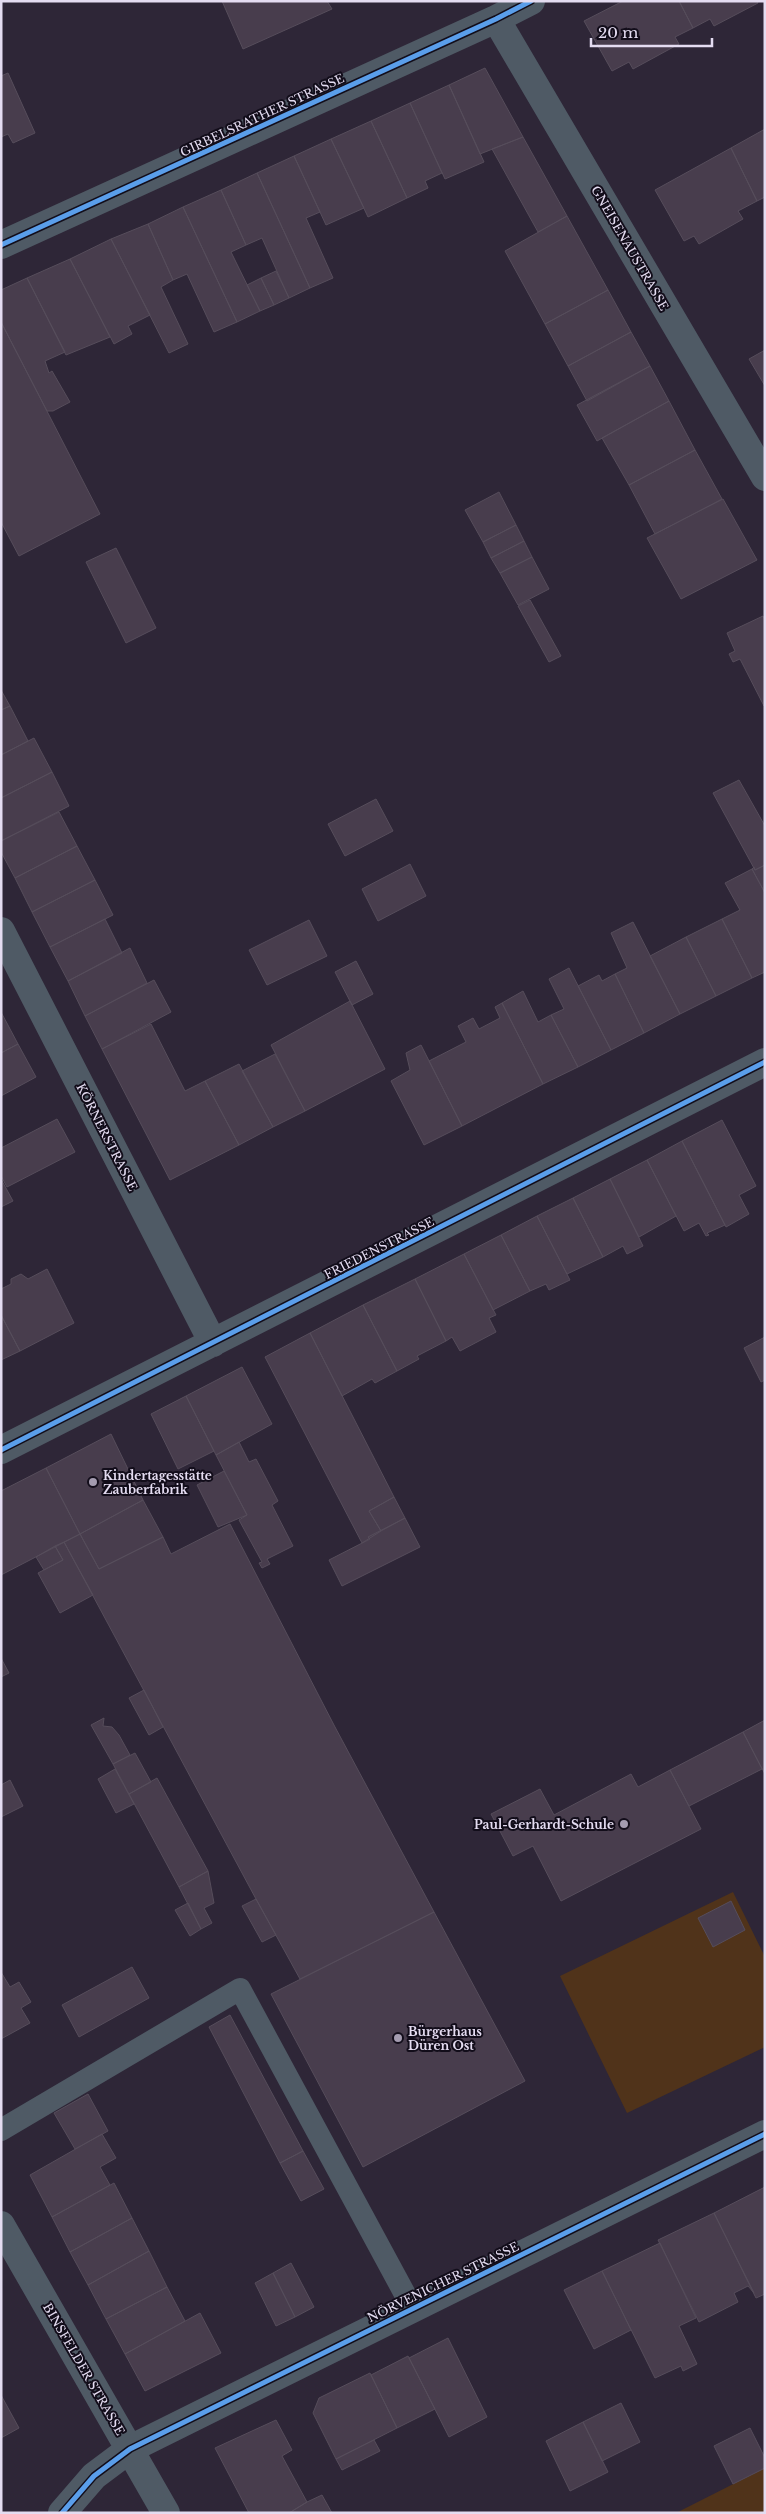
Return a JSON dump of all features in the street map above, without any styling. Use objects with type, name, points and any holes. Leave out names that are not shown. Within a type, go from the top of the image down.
[{"type":"street","name":"GIRBELSRATHER STRASSE","points":[[1,245],[496,19],[531,1]]},
{"type":"street","name":"GNEISENAUSTRASSE","points":[[496,19],[765,477]]},
{"type":"street","name":"KÖRNERSTRASSE","points":[[1,931],[213,1343]]},
{"type":"street","name":"FRIEDENSTRASSE","points":[[1,1450],[765,1062]]},
{"type":"street","name":"NÖRVENICHER STRASSE","points":[[62,2513],[94,2476],[130,2449],[765,2134]]},
{"type":"street","name":"BINSFELDER STRASSE","points":[[1,2225],[166,2513]]},
{"type":"lane","points":[[1,2130],[240,1989],[413,2308]]},
{"type":"shaded area","points":[[733,1892],[765,1957],[765,2047],[627,2113],[560,1976]]},
{"type":"shaded area","points":[[765,2468],[765,2513],[676,2513]]},
{"type":"building","points":[[222,1],[327,1],[332,9],[243,49]]},
{"type":"building","points":[[623,1],[679,1],[693,28],[675,37],[679,44],[633,69],[629,62],[612,71],[584,21]]},
{"type":"building","points":[[679,1],[757,1],[758,3],[714,26],[710,19],[693,28]]},
{"type":"building","points":[[485,68],[523,137],[480,154],[449,85]]},
{"type":"building","points":[[8,73],[35,133],[13,143],[8,134],[1,137],[1,76]]},
{"type":"building","points":[[449,85],[484,162],[445,179],[410,103]]},
{"type":"building","points":[[410,103],[442,173],[425,181],[428,188],[407,198],[371,121]]},
{"type":"building","points":[[371,121],[407,198],[368,217],[331,139]]},
{"type":"building","points":[[765,129],[765,197],[757,201],[731,148]]},
{"type":"building","points":[[523,137],[567,216],[538,232],[492,149]]},
{"type":"building","points":[[331,139],[364,208],[326,225],[294,156]]},
{"type":"building","points":[[731,148],[757,201],[738,211],[743,219],[699,244],[694,236],[684,241],[655,190]]},
{"type":"building","points":[[294,156],[320,212],[306,218],[333,278],[310,288],[257,173]]},
{"type":"building","points":[[257,173],[310,288],[289,298],[262,238],[246,245],[221,190]]},
{"type":"building","points":[[221,190],[246,245],[231,252],[260,311],[237,322],[183,207]]},
{"type":"building","points":[[183,207],[237,322],[214,332],[187,274],[173,280],[148,224]]},
{"type":"building","points":[[567,216],[608,290],[545,324],[505,251]]},
{"type":"building","points":[[148,224],[173,280],[161,287],[188,344],[169,353],[111,239]]},
{"type":"building","points":[[111,239],[150,315],[128,326],[132,334],[114,344],[70,259]]},
{"type":"building","points":[[70,259],[110,337],[66,355],[27,278]]},
{"type":"building","points":[[276,271],[289,298],[274,305],[261,278]]},
{"type":"building","points":[[27,278],[65,352],[45,361],[49,373],[52,371],[70,402],[53,411],[47,411],[1,322],[1,290]]},
{"type":"building","points":[[261,278],[274,305],[260,311],[247,285]]},
{"type":"building","points":[[608,290],[631,332],[568,366],[545,324]]},
{"type":"building","points":[[1,322],[100,514],[19,556],[1,522]]},
{"type":"building","points":[[631,332],[650,366],[587,401],[568,366]]},
{"type":"building","points":[[765,350],[765,386],[749,359]]},
{"type":"building","points":[[650,366],[669,401],[597,441],[577,405]]},
{"type":"building","points":[[669,401],[695,450],[629,485],[602,438]]},
{"type":"building","points":[[695,450],[722,499],[655,534],[629,485]]},
{"type":"building","points":[[499,492],[516,525],[483,542],[465,510]]},
{"type":"building","points":[[723,499],[757,560],[681,599],[647,538]]},
{"type":"building","points":[[516,525],[524,541],[491,558],[483,542]]},
{"type":"building","points":[[524,541],[532,557],[500,573],[491,558]]},
{"type":"building","points":[[116,548],[156,628],[126,643],[86,562]]},
{"type":"building","points":[[532,557],[549,589],[518,605],[500,573]]},
{"type":"building","points":[[530,600],[561,656],[549,662],[518,606]]},
{"type":"building","points":[[763,616],[765,620],[764,706],[740,659],[733,662],[729,654],[735,651],[727,633]]},
{"type":"building","points":[[1,690],[10,706],[1,710]]},
{"type":"building","points":[[10,706],[28,741],[1,755],[1,710]]},
{"type":"building","points":[[34,738],[52,772],[1,798],[1,755]]},
{"type":"building","points":[[52,772],[69,806],[1,841],[1,798]]},
{"type":"building","points":[[739,780],[765,826],[765,865],[755,870],[713,793]]},
{"type":"building","points":[[376,799],[393,831],[345,856],[328,824]]},
{"type":"building","points":[[59,812],[77,846],[15,878],[1,852],[1,841]]},
{"type":"building","points":[[77,846],[95,880],[32,912],[15,878]]},
{"type":"building","points":[[410,864],[426,896],[378,921],[362,889]]},
{"type":"building","points":[[765,865],[765,893],[752,869],[754,867],[755,870]]},
{"type":"building","points":[[752,869],[765,893],[765,972],[752,978],[722,919],[740,910],[725,883]]},
{"type":"building","points":[[95,880],[113,915],[50,947],[32,912]]},
{"type":"building","points":[[105,919],[122,953],[68,981],[50,947]]},
{"type":"building","points":[[722,919],[752,978],[716,996],[686,937]]},
{"type":"building","points":[[309,920],[327,956],[267,985],[249,950]]},
{"type":"building","points":[[633,922],[680,1014],[644,1033],[615,974],[627,968],[611,933]]},
{"type":"building","points":[[686,937],[716,996],[680,1014],[650,956]]},
{"type":"building","points":[[130,948],[147,983],[85,1016],[68,981]]},
{"type":"building","points":[[356,961],[373,994],[352,1005],[335,972]]},
{"type":"building","points":[[569,968],[611,1050],[578,1067],[551,1015],[564,1009],[549,979]]},
{"type":"building","points":[[615,974],[644,1033],[611,1050],[578,986],[599,975],[602,981]]},
{"type":"building","points":[[154,980],[171,1012],[102,1049],[85,1016]]},
{"type":"building","points":[[523,991],[538,1022],[551,1015],[578,1067],[543,1084],[502,1003]]},
{"type":"building","points":[[350,1001],[385,1069],[305,1111],[271,1045]]},
{"type":"building","points":[[502,1003],[543,1084],[462,1126],[429,1061],[466,1042],[458,1026],[473,1018],[479,1029],[500,1018],[495,1007]]},
{"type":"building","points":[[1,1012],[18,1044],[1,1053]]},
{"type":"building","points":[[151,1024],[185,1091],[205,1081],[239,1145],[170,1180],[102,1049]]},
{"type":"building","points":[[18,1044],[36,1077],[1,1096],[1,1053]]},
{"type":"building","points":[[421,1045],[462,1126],[424,1145],[391,1081],[410,1070],[406,1053]]},
{"type":"building","points":[[275,1054],[305,1111],[273,1127],[242,1071]]},
{"type":"building","points":[[239,1064],[273,1127],[239,1145],[205,1081]]},
{"type":"building","points":[[57,1119],[75,1152],[7,1187],[1,1176],[1,1148]]},
{"type":"building","points":[[722,1120],[756,1186],[739,1195],[749,1214],[726,1227],[682,1141]]},
{"type":"building","points":[[682,1141],[725,1225],[707,1233],[709,1235],[706,1236],[699,1223],[684,1231],[647,1160]]},
{"type":"building","points":[[647,1160],[676,1216],[639,1237],[610,1179]]},
{"type":"building","points":[[1,1179],[13,1201],[1,1207]]},
{"type":"building","points":[[610,1179],[643,1246],[627,1254],[623,1246],[603,1257],[573,1198]]},
{"type":"building","points":[[573,1198],[603,1257],[567,1274],[537,1216]]},
{"type":"building","points":[[537,1216],[570,1280],[549,1290],[546,1284],[530,1291],[501,1235]]},
{"type":"building","points":[[501,1235],[530,1291],[493,1310],[464,1254]]},
{"type":"building","points":[[464,1254],[496,1315],[489,1318],[496,1332],[460,1351],[452,1337],[446,1341],[415,1279]]},
{"type":"building","points":[[47,1269],[74,1323],[20,1351],[1,1315],[1,1289],[11,1284],[11,1279],[21,1274],[28,1279]]},
{"type":"building","points":[[415,1279],[446,1341],[417,1356],[419,1359],[397,1371],[363,1305]]},
{"type":"building","points":[[363,1305],[397,1371],[375,1383],[372,1379],[342,1396],[310,1333]]},
{"type":"building","points":[[1,1315],[20,1351],[1,1360]]},
{"type":"building","points":[[310,1333],[394,1497],[369,1511],[381,1531],[362,1543],[265,1357]]},
{"type":"building","points":[[765,1337],[765,1380],[761,1382],[744,1348]]},
{"type":"building","points":[[242,1367],[272,1424],[216,1455],[186,1396]]},
{"type":"building","points":[[186,1396],[214,1451],[178,1469],[151,1414]]},
{"type":"building","points":[[111,1434],[143,1500],[80,1534],[46,1468]]},
{"type":"building","points":[[239,1442],[249,1462],[256,1459],[278,1501],[272,1505],[293,1546],[267,1559],[270,1564],[262,1568],[259,1563],[262,1562],[239,1520],[247,1515],[216,1455]]},
{"type":"building","points":[[46,1468],[80,1534],[1,1575],[1,1491]]},
{"type":"building","points":[[224,1471],[247,1515],[218,1527],[197,1485]]},
{"type":"building","points":[[394,1497],[405,1518],[381,1531],[369,1511]]},
{"type":"building","points":[[143,1500],[163,1537],[99,1569],[80,1534]]},
{"type":"building","points":[[405,1518],[420,1547],[342,1586],[329,1560]]},
{"type":"building","points":[[230,1524],[335,1727],[434,1912],[300,1979],[64,1542],[80,1534],[99,1569],[163,1537],[171,1554]]},
{"type":"building","points":[[64,1542],[93,1595],[60,1613],[38,1573],[63,1560],[55,1546]]},
{"type":"building","points":[[55,1546],[63,1560],[44,1570],[36,1557]]},
{"type":"building","points":[[1,1658],[9,1673],[1,1677]]},
{"type":"building","points":[[144,1690],[163,1727],[149,1735],[129,1698]]},
{"type":"building","points":[[104,1718],[103,1726],[112,1727],[119,1735],[130,1755],[113,1764],[91,1725]]},
{"type":"building","points":[[765,1720],[765,1774],[743,1732]]},
{"type":"building","points":[[743,1732],[762,1769],[689,1806],[670,1770]]},
{"type":"building","points":[[135,1753],[151,1782],[129,1794],[113,1764]]},
{"type":"building","points":[[115,1769],[134,1804],[116,1813],[98,1779]]},
{"type":"building","points":[[670,1770],[701,1829],[561,1901],[533,1846],[513,1856],[491,1814],[540,1789],[554,1815],[631,1774],[638,1787]]},
{"type":"building","points":[[157,1778],[208,1871],[179,1887],[129,1794]]},
{"type":"building","points":[[10,1780],[23,1806],[1,1817],[1,1785]]},
{"type":"building","points":[[208,1871],[214,1903],[204,1908],[212,1923],[201,1929],[179,1887]]},
{"type":"building","points":[[256,1899],[276,1935],[262,1942],[242,1906]]},
{"type":"building","points":[[731,1901],[745,1930],[713,1947],[698,1918]]},
{"type":"building","points":[[188,1903],[201,1929],[190,1936],[175,1910]]},
{"type":"building","name":"Bürgerhaus Düren Ost","points":[[434,1912],[525,2081],[363,2167],[271,1994]]},
{"type":"building","points":[[132,1967],[149,1998],[79,2037],[62,2005]]},
{"type":"building","points":[[1,1972],[10,1987],[19,1982],[31,2002],[21,2008],[30,2023],[1,2039]]},
{"type":"building","points":[[230,2015],[303,2151],[280,2163],[209,2027]]},
{"type":"building","points":[[88,2094],[108,2131],[75,2149],[54,2113]]},
{"type":"building","points":[[102,2134],[116,2158],[100,2167],[110,2185],[52,2217],[30,2175]]},
{"type":"building","points":[[303,2151],[324,2189],[301,2201],[280,2163]]},
{"type":"building","points":[[114,2183],[132,2218],[70,2252],[52,2217]]},
{"type":"building","points":[[765,2187],[765,2294],[756,2298],[714,2213]]},
{"type":"building","points":[[714,2213],[754,2293],[748,2286],[734,2293],[738,2302],[699,2322],[658,2240]]},
{"type":"building","points":[[132,2218],[149,2251],[88,2285],[70,2252]]},
{"type":"building","points":[[660,2243],[696,2318],[679,2326],[697,2364],[683,2371],[681,2366],[655,2378],[602,2271]]},
{"type":"building","points":[[149,2251],[167,2287],[106,2319],[88,2285]]},
{"type":"building","points":[[291,2263],[314,2307],[295,2317],[273,2273]]},
{"type":"building","points":[[602,2271],[631,2330],[594,2349],[564,2290]]},
{"type":"building","points":[[273,2273],[295,2317],[276,2326],[255,2283]]},
{"type":"building","points":[[167,2287],[185,2321],[125,2354],[106,2319]]},
{"type":"building","points":[[200,2313],[221,2353],[145,2391],[125,2354]]},
{"type":"building","points":[[448,2338],[487,2417],[449,2437],[409,2358]]},
{"type":"building","points":[[408,2356],[435,2409],[397,2428],[371,2375]]},
{"type":"building","points":[[370,2373],[397,2428],[336,2459],[313,2413],[319,2398]]},
{"type":"building","points":[[1,2395],[19,2428],[1,2438]]},
{"type":"building","points":[[621,2403],[640,2442],[602,2461],[583,2422]]},
{"type":"building","points":[[276,2420],[292,2450],[282,2456],[307,2502],[289,2513],[249,2513],[215,2448]]},
{"type":"building","points":[[583,2422],[608,2472],[570,2491],[546,2441]]},
{"type":"building","points":[[750,2428],[765,2458],[765,2468],[733,2484],[714,2446]]},
{"type":"building","points":[[374,2440],[380,2451],[342,2470],[336,2459]]},
{"type":"building","points":[[322,2495],[332,2513],[289,2513],[307,2502]]},
{"type":"cycle path","points":[[1,245],[496,19],[531,1]]},
{"type":"cycle path","points":[[1,1450],[765,1062]]},
{"type":"cycle path","points":[[62,2513],[94,2476],[130,2449],[765,2134]]},
{"type":"place","name":"Kindertagesstätte Zauberfabrik","points":[[93,1482]]},
{"type":"place","name":"Paul-Gerhardt-Schule","points":[[624,1824]]},
{"type":"place","name":"Bürgerhaus Düren Ost","points":[[398,2038]]}]
